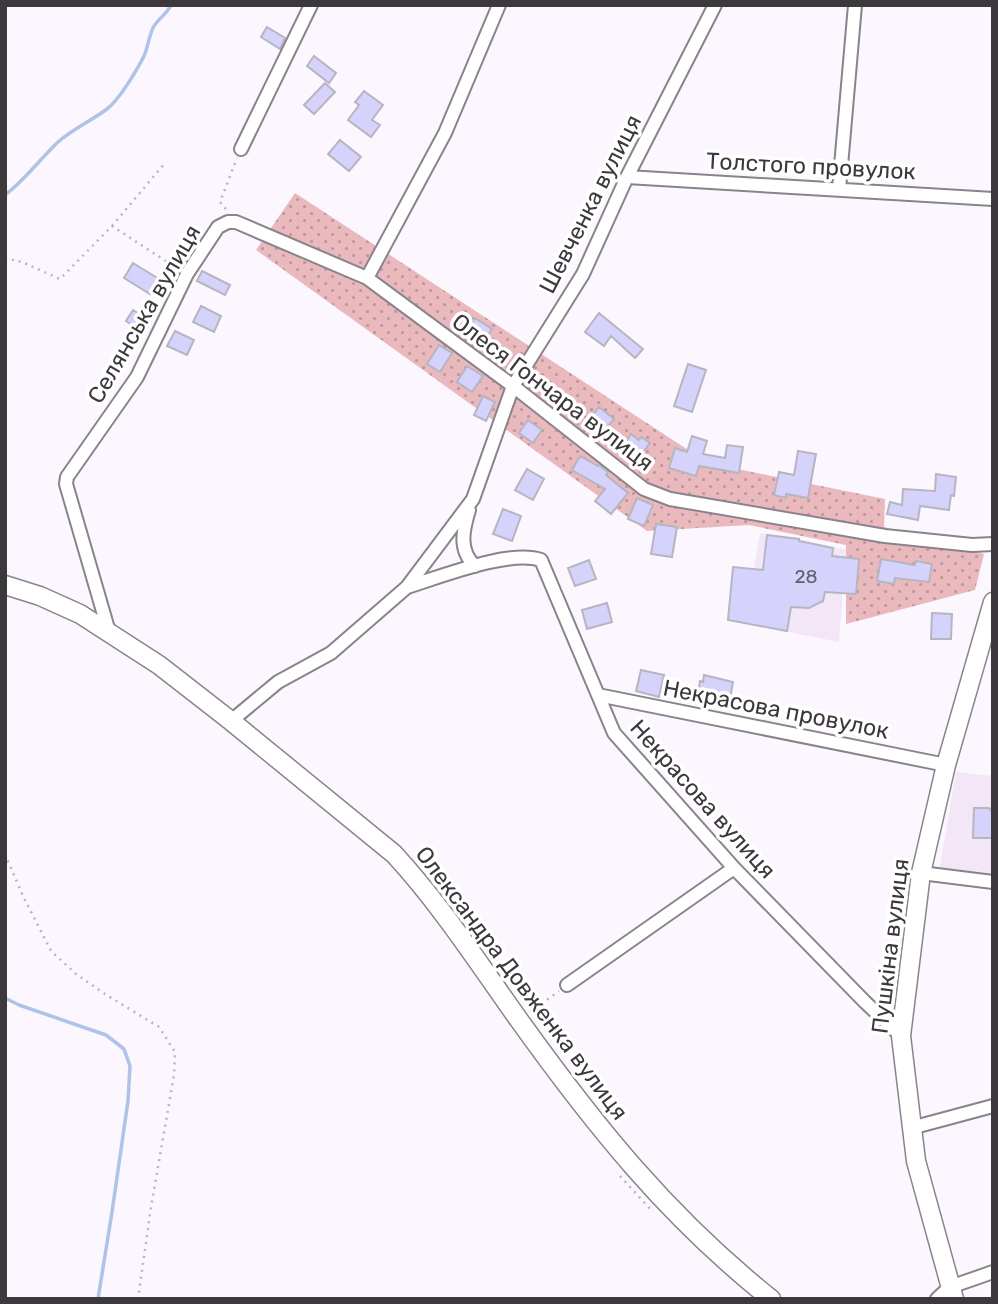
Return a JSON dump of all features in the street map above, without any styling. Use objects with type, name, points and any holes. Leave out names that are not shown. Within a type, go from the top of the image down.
[{"type":"street","points":[[241,149],[311,5]]},
{"type":"street","points":[[367,278],[445,133],[499,5]]},
{"type":"street","name":"Шевченка вулиця","points":[[475,566],[467,559],[463,537],[473,499],[513,386],[583,275],[627,177],[715,5]]},
{"type":"street","points":[[839,189],[855,5]]},
{"type":"street","name":"Толстого провулок","points":[[627,177],[993,199]]},
{"type":"street","name":"Селянська вулиця","points":[[109,632],[66,484],[67,477],[137,377],[187,274],[219,227],[228,222],[236,222]]},
{"type":"street","name":"Олеся Гончара вулиця","points":[[236,222],[367,278],[513,386],[644,489],[670,499],[885,536],[972,545],[993,544]]},
{"type":"street","name":"Шевченка вулиця","points":[[231,720],[278,682],[331,653],[407,587],[473,499]]},
{"type":"street","name":"Некрасова вулиця","points":[[407,587],[475,566],[529,556],[541,560],[614,733],[734,868],[865,1003],[901,1036]]},
{"type":"street","name":"Олександра Довженка вулиця","points":[[5,585],[40,596],[80,614],[159,665],[362,825],[402,862],[451,924],[520,1022],[641,1179],[687,1227],[771,1299]]},
{"type":"street","name":"Пушкіна вулиця","points":[[947,1295],[916,1161],[901,1036],[921,873],[946,765],[993,602]]},
{"type":"street","name":"Некрасова провулок","points":[[598,695],[946,765]]},
{"type":"street","points":[[567,985],[734,868]]},
{"type":"street","points":[[921,873],[993,882]]},
{"type":"street","points":[[911,1128],[993,1107]]},
{"type":"street","points":[[947,1295],[993,1272]]},
{"type":"path","points":[[236,222],[220,202],[241,149]]},
{"type":"path","points":[[5,258],[60,279],[111,226],[165,163]]},
{"type":"path","points":[[111,226],[187,274]]},
{"type":"path","points":[[5,854],[51,951],[105,995],[159,1027],[175,1052],[174,1075],[138,1299]]},
{"type":"path","points":[[528,1014],[567,985]]},
{"type":"shaded area","points":[[295,193],[708,463],[885,499],[884,527],[984,554],[975,590],[846,624],[846,545],[749,525],[647,531],[256,250]]},
{"type":"shaded area","points":[[760,533],[846,550],[839,642],[728,620],[733,567],[754,569]]},
{"type":"shaded area","points":[[956,772],[993,776],[993,875],[939,871]]},
{"type":"building","points":[[267,27],[285,38],[280,49],[261,37]]},
{"type":"building","points":[[314,56],[336,73],[329,83],[307,66]]},
{"type":"building","points":[[325,83],[335,92],[314,114],[304,105]]},
{"type":"building","points":[[364,91],[383,105],[372,120],[380,125],[371,137],[348,120],[359,105],[355,102]]},
{"type":"building","points":[[340,140],[361,157],[349,171],[328,154]]},
{"type":"building","points":[[133,263],[159,279],[150,294],[124,278]]},
{"type":"building","points":[[202,271],[230,285],[225,295],[197,281]]},
{"type":"building","points":[[201,306],[221,316],[214,332],[193,322]]},
{"type":"building","points":[[133,310],[151,321],[144,333],[126,321]]},
{"type":"building","points":[[599,313],[643,349],[635,358],[611,336],[604,346],[585,332]]},
{"type":"building","points":[[475,318],[492,329],[480,347],[463,336]]},
{"type":"building","points":[[175,331],[194,340],[187,355],[167,346]]},
{"type":"building","points":[[439,345],[452,353],[440,372],[427,364]]},
{"type":"building","points":[[688,364],[706,370],[692,412],[674,406]]},
{"type":"building","points":[[467,366],[483,376],[472,392],[457,382]]},
{"type":"building","points":[[483,396],[495,402],[486,421],[474,415]]},
{"type":"building","points":[[599,407],[614,419],[607,427],[626,441],[631,434],[650,443],[634,465],[590,431],[596,424],[590,419]]},
{"type":"building","points":[[528,420],[542,430],[533,443],[519,433]]},
{"type":"building","points":[[692,436],[707,441],[703,454],[725,458],[727,445],[743,447],[739,473],[699,466],[696,476],[669,468],[675,448],[687,452]]},
{"type":"building","points":[[798,451],[816,454],[808,498],[774,495],[779,472],[794,475]]},
{"type":"building","points":[[580,456],[599,465],[608,472],[606,475],[628,493],[611,514],[595,501],[605,489],[572,470]]},
{"type":"building","points":[[527,469],[544,479],[533,500],[515,490]]},
{"type":"building","points":[[936,474],[956,477],[949,510],[920,506],[918,520],[887,514],[890,502],[902,505],[903,489],[935,491]]},
{"type":"building","points":[[637,498],[653,505],[644,526],[628,519]]},
{"type":"building","points":[[503,509],[521,516],[512,541],[493,534]]},
{"type":"building","points":[[656,524],[677,527],[672,557],[651,554]]},
{"type":"building","points":[[767,535],[799,539],[833,548],[832,556],[859,559],[856,594],[825,592],[823,601],[809,608],[791,607],[787,631],[728,620],[733,567],[763,570]]},
{"type":"building","points":[[881,559],[915,565],[916,561],[932,564],[929,582],[895,578],[894,584],[877,581]]},
{"type":"building","points":[[589,560],[596,579],[575,586],[568,568]]},
{"type":"building","points":[[607,603],[612,622],[587,629],[582,610]]},
{"type":"building","points":[[932,613],[952,614],[951,639],[931,639]]},
{"type":"building","points":[[641,670],[664,675],[659,697],[636,691]]},
{"type":"building","points":[[704,675],[733,682],[729,705],[697,699],[700,681],[703,682]]},
{"type":"building","points":[[974,808],[989,808],[993,812],[993,838],[973,838]]},
{"type":"waterway","points":[[5,195],[58,142],[107,109],[117,99],[144,56],[154,26],[171,5]]},
{"type":"waterway","points":[[5,998],[106,1035],[124,1049],[130,1066],[128,1101],[98,1299]]}]
